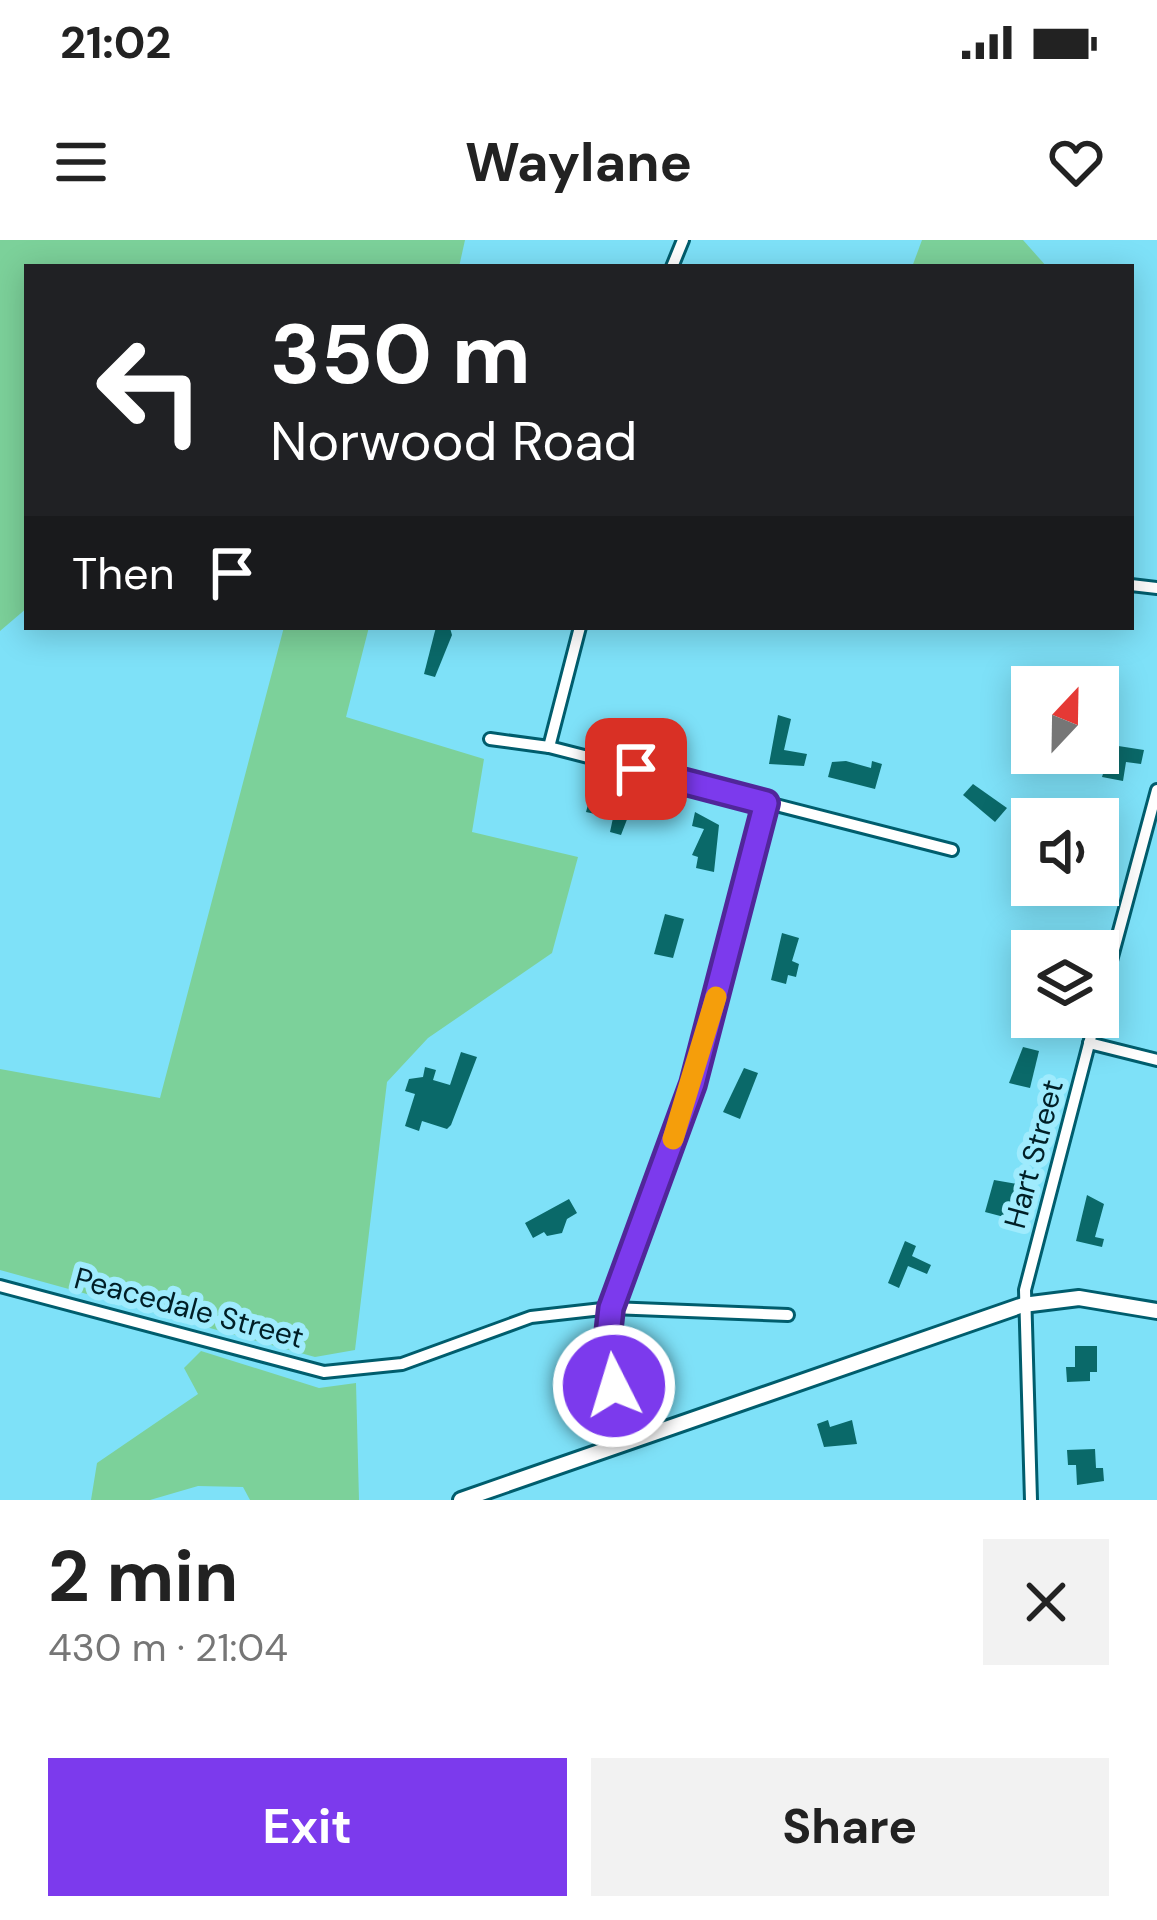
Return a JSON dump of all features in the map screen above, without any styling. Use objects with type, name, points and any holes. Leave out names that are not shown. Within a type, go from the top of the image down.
[{"type":"main road","points":[[461,1500],[1023,1305],[1079,1298],[1157,1311]]},
{"type":"street","points":[[549,747],[579,630]]},
{"type":"street","points":[[490,739],[549,747],[952,850]]},
{"type":"street","name":"Hart Street","points":[[1119,940],[1153,826],[1157,790]]},
{"type":"street","points":[[631,1440],[614,1386],[608,1335],[611,1308],[693,1084],[766,803]]},
{"type":"street","name":"Hart Street","points":[[1031,1500],[1023,1305],[1029,1262],[1090,1038]]},
{"type":"street","points":[[1089,1043],[1157,1060]]},
{"type":"street","name":"Peacedale Street","points":[[0,1286],[324,1372],[402,1364],[531,1317],[611,1308],[788,1316]]},
{"type":"green space","points":[[0,240],[465,240],[460,264],[24,264],[24,611],[0,631]]},
{"type":"green space","points":[[922,240],[1023,240],[1044,264],[913,264]]},
{"type":"green space","points":[[283,630],[368,630],[346,717],[484,759],[472,832],[578,857],[552,953],[428,1038],[387,1082],[355,1350],[315,1357],[0,1270],[0,1069],[160,1098]]},
{"type":"green space","points":[[201,1351],[319,1388],[356,1383],[359,1500],[250,1500],[243,1487],[198,1486],[150,1500],[91,1500],[97,1463],[198,1394],[184,1368]]},
{"type":"building","points":[[435,630],[451,630],[435,677],[424,674]]},
{"type":"building","points":[[778,715],[791,719],[784,750],[807,754],[804,766],[769,764]]},
{"type":"building","points":[[1119,746],[1144,750],[1141,764],[1126,762],[1123,781],[1102,777],[1119,774]]},
{"type":"building","points":[[872,761],[882,764],[875,789],[828,777],[832,762],[871,768]]},
{"type":"building","points":[[973,784],[1007,808],[995,822],[963,795]]},
{"type":"building","points":[[590,797],[621,801],[620,806],[631,809],[621,835],[610,832],[613,818],[586,812]]},
{"type":"building","points":[[695,812],[719,825],[714,872],[696,868],[698,857],[692,855],[704,829],[692,826]]},
{"type":"building","points":[[665,914],[684,919],[673,958],[654,954]]},
{"type":"building","points":[[782,933],[799,938],[792,961],[799,964],[796,977],[788,975],[786,984],[771,980]]},
{"type":"building","points":[[1023,1047],[1039,1051],[1030,1088],[1009,1083]]},
{"type":"building","points":[[461,1052],[477,1057],[451,1125],[447,1129],[422,1121],[419,1131],[405,1126],[415,1094],[405,1091],[409,1079],[423,1077],[425,1067],[436,1070],[433,1080],[450,1085]]},
{"type":"building","points":[[744,1068],[758,1073],[740,1119],[723,1112]]},
{"type":"building","points":[[994,1180],[1017,1184],[1008,1218],[985,1212]]},
{"type":"building","points":[[1087,1195],[1104,1204],[1095,1237],[1104,1239],[1102,1247],[1076,1241]]},
{"type":"building","points":[[569,1199],[577,1213],[567,1219],[562,1233],[547,1236],[544,1232],[533,1238],[525,1223]]},
{"type":"building","points":[[905,1241],[916,1246],[912,1256],[931,1265],[927,1274],[908,1266],[899,1288],[888,1283]]},
{"type":"building","points":[[1075,1346],[1097,1346],[1097,1372],[1090,1372],[1090,1381],[1067,1382],[1066,1367],[1075,1367]]},
{"type":"building","points":[[828,1420],[830,1427],[852,1420],[857,1444],[824,1447],[817,1424]]},
{"type":"building","points":[[1095,1449],[1096,1468],[1103,1468],[1104,1481],[1077,1485],[1076,1465],[1068,1465],[1067,1450]]},
{"type":"slow traffic","points":[[673,1139],[716,997]]},
{"type":"route","points":[[614,1386],[608,1335],[611,1308],[693,1084],[766,803],[636,769]]}]
